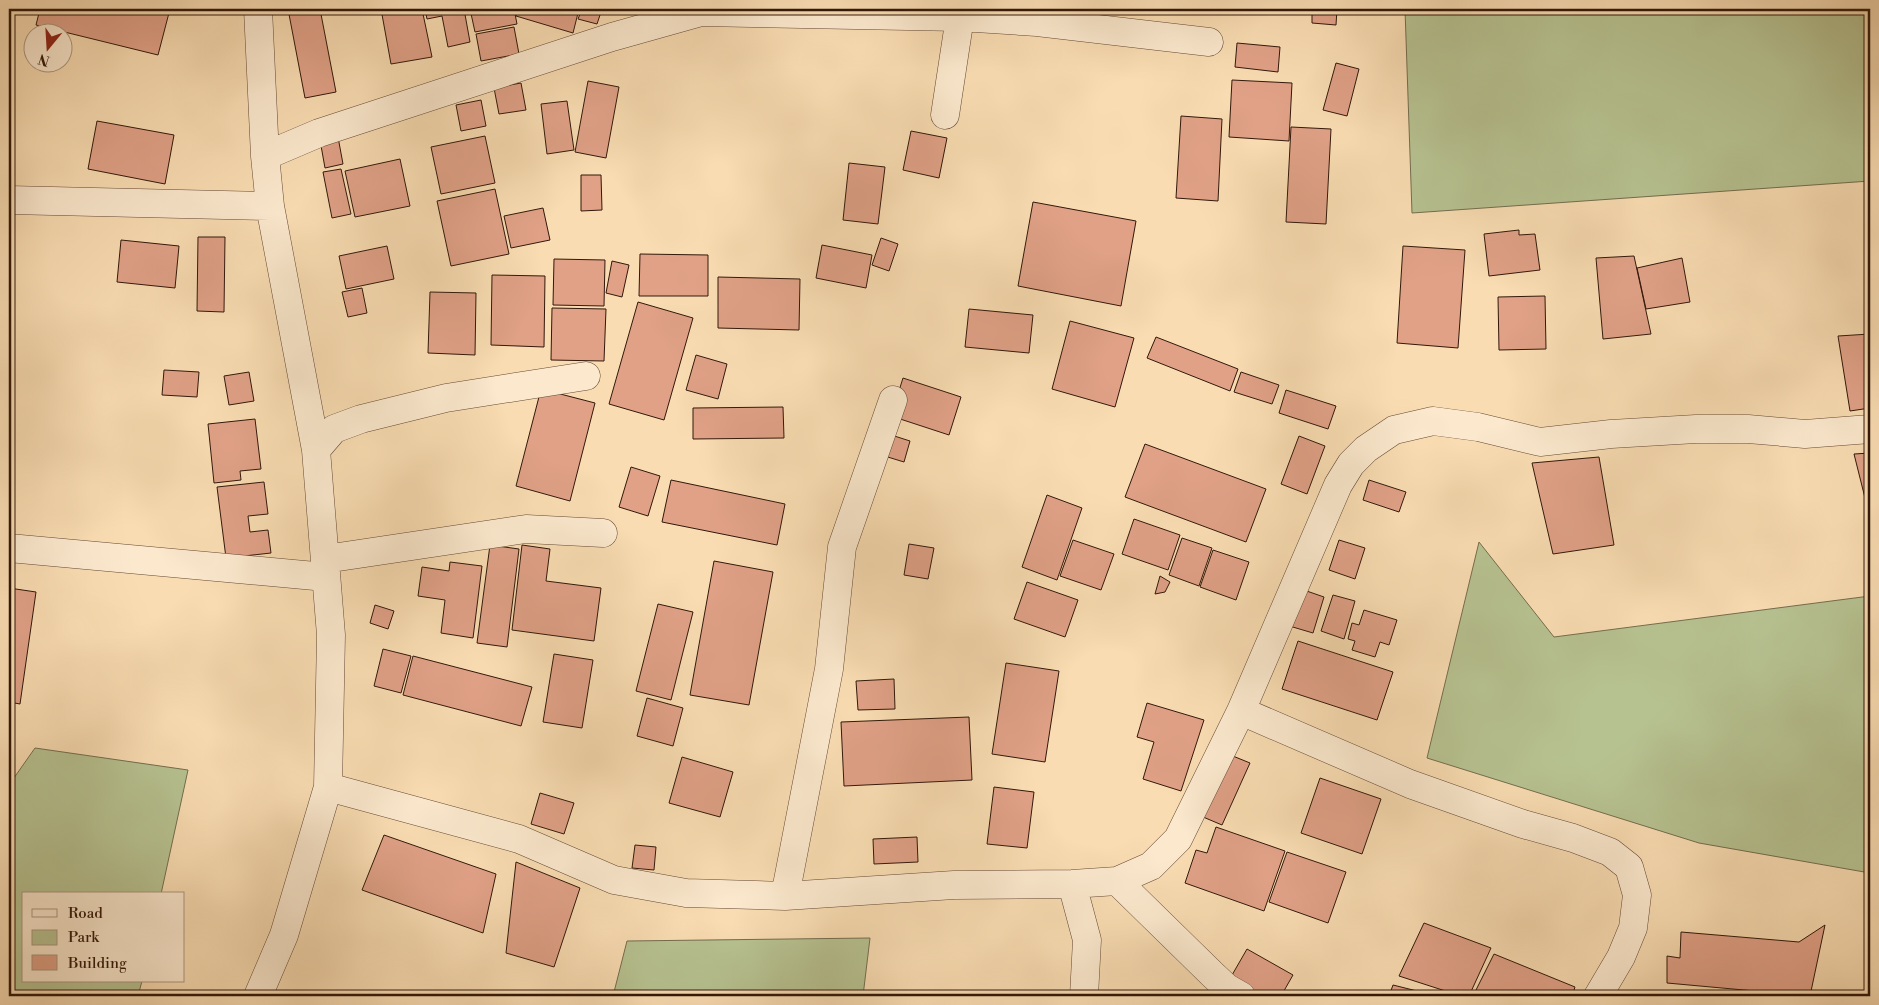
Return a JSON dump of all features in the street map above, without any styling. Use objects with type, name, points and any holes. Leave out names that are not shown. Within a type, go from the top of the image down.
[{"type":"street","points":[[258,9],[270,206],[316,450],[331,635],[328,787],[284,935],[258,996]]},
{"type":"street","points":[[266,156],[319,133],[652,17],[701,12],[960,17],[1046,16],[1210,42]]},
{"type":"street","points":[[945,115],[960,17]]},
{"type":"street","points":[[9,200],[270,206]]},
{"type":"street","points":[[316,450],[334,429],[361,418],[446,398],[586,376]]},
{"type":"street","points":[[785,896],[829,669],[842,547],[893,400]]},
{"type":"street","points":[[328,787],[519,839],[614,880],[686,893],[785,896],[954,885],[1072,884],[1118,881],[1151,866],[1178,839],[1241,711],[1338,485],[1356,459],[1394,430],[1432,421],[1478,427],[1540,442],[1611,434],[1696,429],[1748,429],[1805,434],[1870,429]]},
{"type":"street","points":[[9,548],[326,568],[526,529],[603,533]]},
{"type":"street","points":[[1241,711],[1410,784],[1610,852],[1629,867],[1637,895],[1633,928],[1621,957],[1598,996]]},
{"type":"street","points":[[1118,881],[1212,974],[1227,988],[1241,996]]},
{"type":"street","points":[[1072,884],[1087,940],[1084,996]]},
{"type":"green space","points":[[1405,9],[1870,9],[1870,181],[1412,213]]},
{"type":"green space","points":[[1479,542],[1554,637],[1870,596],[1870,873],[1699,843],[1427,758]]},
{"type":"green space","points":[[35,748],[188,770],[161,892],[22,892],[22,982],[142,982],[138,996],[9,996],[9,785]]},
{"type":"green space","points":[[870,938],[863,996],[613,996],[627,941]]},
{"type":"building","points":[[40,9],[170,9],[158,55],[72,34],[72,22],[37,22]]},
{"type":"building","points":[[288,9],[320,9],[336,92],[305,98]]},
{"type":"building","points":[[381,9],[422,9],[432,57],[391,64]]},
{"type":"building","points":[[425,9],[464,9],[470,42],[448,47],[442,16],[427,19]]},
{"type":"building","points":[[470,9],[514,9],[517,24],[475,32]]},
{"type":"building","points":[[518,9],[579,9],[573,33],[516,16]]},
{"type":"building","points":[[582,9],[609,9],[607,14],[601,12],[597,24],[578,19]]},
{"type":"building","points":[[1299,9],[1337,9],[1336,25],[1312,23],[1312,12],[1298,11]]},
{"type":"building","points":[[514,27],[519,54],[481,61],[476,34]]},
{"type":"building","points":[[1237,43],[1280,47],[1278,72],[1235,67]]},
{"type":"building","points":[[1336,63],[1359,69],[1347,116],[1323,110]]},
{"type":"building","points":[[1232,80],[1292,83],[1289,141],[1229,137]]},
{"type":"building","points":[[588,81],[619,87],[606,158],[575,152]]},
{"type":"building","points":[[521,83],[526,110],[499,114],[494,88]]},
{"type":"building","points":[[481,100],[486,126],[461,131],[456,105]]},
{"type":"building","points":[[567,101],[574,150],[547,154],[541,104]]},
{"type":"building","points":[[1181,116],[1222,119],[1218,201],[1176,198]]},
{"type":"building","points":[[97,121],[174,135],[165,184],[88,169]]},
{"type":"building","points":[[1291,127],[1331,129],[1326,224],[1286,222]]},
{"type":"building","points":[[911,131],[947,138],[939,178],[903,170]]},
{"type":"building","points":[[485,136],[495,183],[441,194],[431,147]]},
{"type":"building","points":[[338,137],[343,164],[325,168],[320,140]]},
{"type":"building","points":[[400,159],[410,206],[355,217],[345,171]]},
{"type":"building","points":[[849,163],[885,167],[878,224],[843,220]]},
{"type":"building","points":[[341,169],[351,214],[332,218],[323,172]]},
{"type":"building","points":[[581,175],[601,175],[602,210],[581,211]]},
{"type":"building","points":[[495,189],[509,254],[451,266],[437,201]]},
{"type":"building","points":[[1033,202],[1136,221],[1121,306],[1018,286]]},
{"type":"building","points":[[543,208],[550,240],[511,248],[504,216]]},
{"type":"building","points":[[1519,230],[1519,235],[1535,234],[1540,270],[1489,276],[1484,234]]},
{"type":"building","points":[[198,237],[225,237],[224,312],[197,311]]},
{"type":"building","points":[[881,238],[898,244],[889,271],[872,265]]},
{"type":"building","points":[[121,240],[179,246],[175,288],[117,282]]},
{"type":"building","points":[[822,245],[872,255],[866,288],[816,278]]},
{"type":"building","points":[[387,246],[394,279],[346,289],[339,256]]},
{"type":"building","points":[[1403,246],[1465,250],[1458,348],[1397,343]]},
{"type":"building","points":[[640,254],[708,255],[708,296],[639,296]]},
{"type":"building","points":[[1634,256],[1651,334],[1603,339],[1596,258]]},
{"type":"building","points":[[1682,258],[1690,302],[1646,309],[1637,268]]},
{"type":"building","points":[[554,259],[605,260],[604,306],[553,305]]},
{"type":"building","points":[[612,261],[629,265],[622,297],[606,293]]},
{"type":"building","points":[[492,275],[545,276],[544,347],[491,345]]},
{"type":"building","points":[[718,277],[800,279],[799,330],[718,328]]},
{"type":"building","points":[[362,288],[367,313],[348,317],[342,292]]},
{"type":"building","points":[[430,292],[476,293],[475,355],[428,353]]},
{"type":"building","points":[[1545,296],[1546,349],[1499,350],[1498,297]]},
{"type":"building","points":[[638,302],[693,318],[664,420],[609,404]]},
{"type":"building","points":[[552,308],[606,309],[604,361],[551,360]]},
{"type":"building","points":[[969,309],[1033,315],[1029,353],[965,347]]},
{"type":"building","points":[[1070,321],[1134,338],[1115,407],[1052,389]]},
{"type":"building","points":[[1870,334],[1870,408],[1850,411],[1838,336]]},
{"type":"building","points":[[1156,337],[1238,369],[1230,391],[1147,358]]},
{"type":"building","points":[[696,355],[727,364],[718,399],[686,390]]},
{"type":"building","points":[[164,370],[199,372],[197,397],[162,395]]},
{"type":"building","points":[[249,372],[254,401],[229,405],[224,376]]},
{"type":"building","points":[[1241,372],[1279,385],[1272,404],[1234,392]]},
{"type":"building","points":[[903,378],[961,397],[949,435],[891,416]]},
{"type":"building","points":[[541,389],[595,403],[570,501],[516,486]]},
{"type":"building","points":[[1286,390],[1336,406],[1328,429],[1279,413]]},
{"type":"building","points":[[783,407],[784,438],[693,439],[693,408]]},
{"type":"building","points":[[255,419],[261,469],[240,471],[241,480],[214,483],[208,424]]},
{"type":"building","points":[[885,433],[910,441],[904,462],[878,454]]},
{"type":"building","points":[[1299,436],[1325,446],[1307,494],[1281,484]]},
{"type":"building","points":[[1145,444],[1266,489],[1246,542],[1125,497]]},
{"type":"building","points":[[1870,453],[1870,518],[1854,454]]},
{"type":"building","points":[[1599,457],[1614,545],[1553,554],[1532,463]]},
{"type":"building","points":[[631,467],[660,476],[648,516],[619,507]]},
{"type":"building","points":[[671,480],[785,504],[777,545],[662,522]]},
{"type":"building","points":[[1369,480],[1406,492],[1399,512],[1363,500]]},
{"type":"building","points":[[264,482],[268,514],[248,516],[250,532],[268,530],[271,553],[226,558],[217,487]]},
{"type":"building","points":[[1047,495],[1082,508],[1057,580],[1022,567]]},
{"type":"building","points":[[1134,519],[1180,535],[1168,570],[1122,554]]},
{"type":"building","points":[[1182,538],[1212,548],[1199,586],[1169,575]]},
{"type":"building","points":[[1073,540],[1114,554],[1101,590],[1060,576]]},
{"type":"building","points":[[1339,540],[1365,548],[1355,579],[1329,570]]},
{"type":"building","points":[[909,544],[934,548],[928,579],[904,575]]},
{"type":"building","points":[[490,545],[519,549],[507,647],[477,643]]},
{"type":"building","points":[[522,545],[550,549],[546,581],[601,588],[594,641],[512,630]]},
{"type":"building","points":[[1213,550],[1249,562],[1236,600],[1200,587]]},
{"type":"building","points":[[714,561],[773,572],[749,705],[690,695]]},
{"type":"building","points":[[450,562],[482,566],[473,638],[441,633],[445,600],[418,596],[422,567],[449,571]]},
{"type":"building","points":[[1160,576],[1170,582],[1165,592],[1155,594]]},
{"type":"building","points":[[1027,582],[1078,600],[1065,637],[1014,619]]},
{"type":"building","points":[[9,588],[36,592],[20,704],[9,702]]},
{"type":"building","points":[[1298,588],[1324,597],[1313,633],[1286,625]]},
{"type":"building","points":[[1333,595],[1355,601],[1344,639],[1321,631]]},
{"type":"building","points":[[658,604],[693,612],[671,700],[636,691]]},
{"type":"building","points":[[375,605],[394,611],[388,629],[370,623]]},
{"type":"building","points":[[1364,610],[1397,620],[1389,645],[1380,642],[1375,657],[1352,650],[1355,641],[1348,639],[1352,623],[1359,625]]},
{"type":"building","points":[[1298,641],[1393,672],[1377,720],[1282,689]]},
{"type":"building","points":[[383,649],[411,656],[401,693],[374,686]]},
{"type":"building","points":[[554,654],[593,660],[582,728],[543,722]]},
{"type":"building","points":[[413,656],[532,687],[521,726],[403,695]]},
{"type":"building","points":[[1006,663],[1059,671],[1045,762],[992,754]]},
{"type":"building","points":[[894,679],[895,709],[858,710],[856,681]]},
{"type":"building","points":[[647,698],[683,708],[673,746],[637,736]]},
{"type":"building","points":[[1147,703],[1204,720],[1181,791],[1143,779],[1154,742],[1137,737]]},
{"type":"building","points":[[969,717],[972,780],[844,786],[841,722]]},
{"type":"building","points":[[1223,752],[1250,763],[1222,825],[1196,814]]},
{"type":"building","points":[[682,757],[733,772],[720,817],[669,803]]},
{"type":"building","points":[[1320,778],[1381,799],[1362,854],[1301,833]]},
{"type":"building","points":[[994,787],[1034,792],[1027,848],[987,844]]},
{"type":"building","points":[[540,793],[574,803],[564,834],[531,824]]},
{"type":"building","points":[[1216,827],[1285,851],[1264,911],[1185,883],[1196,850],[1207,853]]},
{"type":"building","points":[[384,835],[496,874],[483,933],[362,890]]},
{"type":"building","points":[[917,837],[918,862],[874,864],[873,839]]},
{"type":"building","points":[[635,845],[656,847],[654,870],[632,868]]},
{"type":"building","points":[[1287,852],[1346,872],[1328,923],[1269,902]]},
{"type":"building","points":[[516,862],[580,888],[554,967],[506,953]]},
{"type":"building","points":[[1424,923],[1491,948],[1469,996],[1461,996],[1399,976]]},
{"type":"building","points":[[1825,925],[1810,996],[1667,983],[1667,956],[1680,958],[1681,932],[1799,942]]},
{"type":"building","points":[[1247,949],[1293,975],[1281,996],[1253,996],[1228,982]]},
{"type":"building","points":[[1494,954],[1575,987],[1572,996],[1473,996]]},
{"type":"building","points":[[1393,985],[1433,995],[1389,996]]}]
